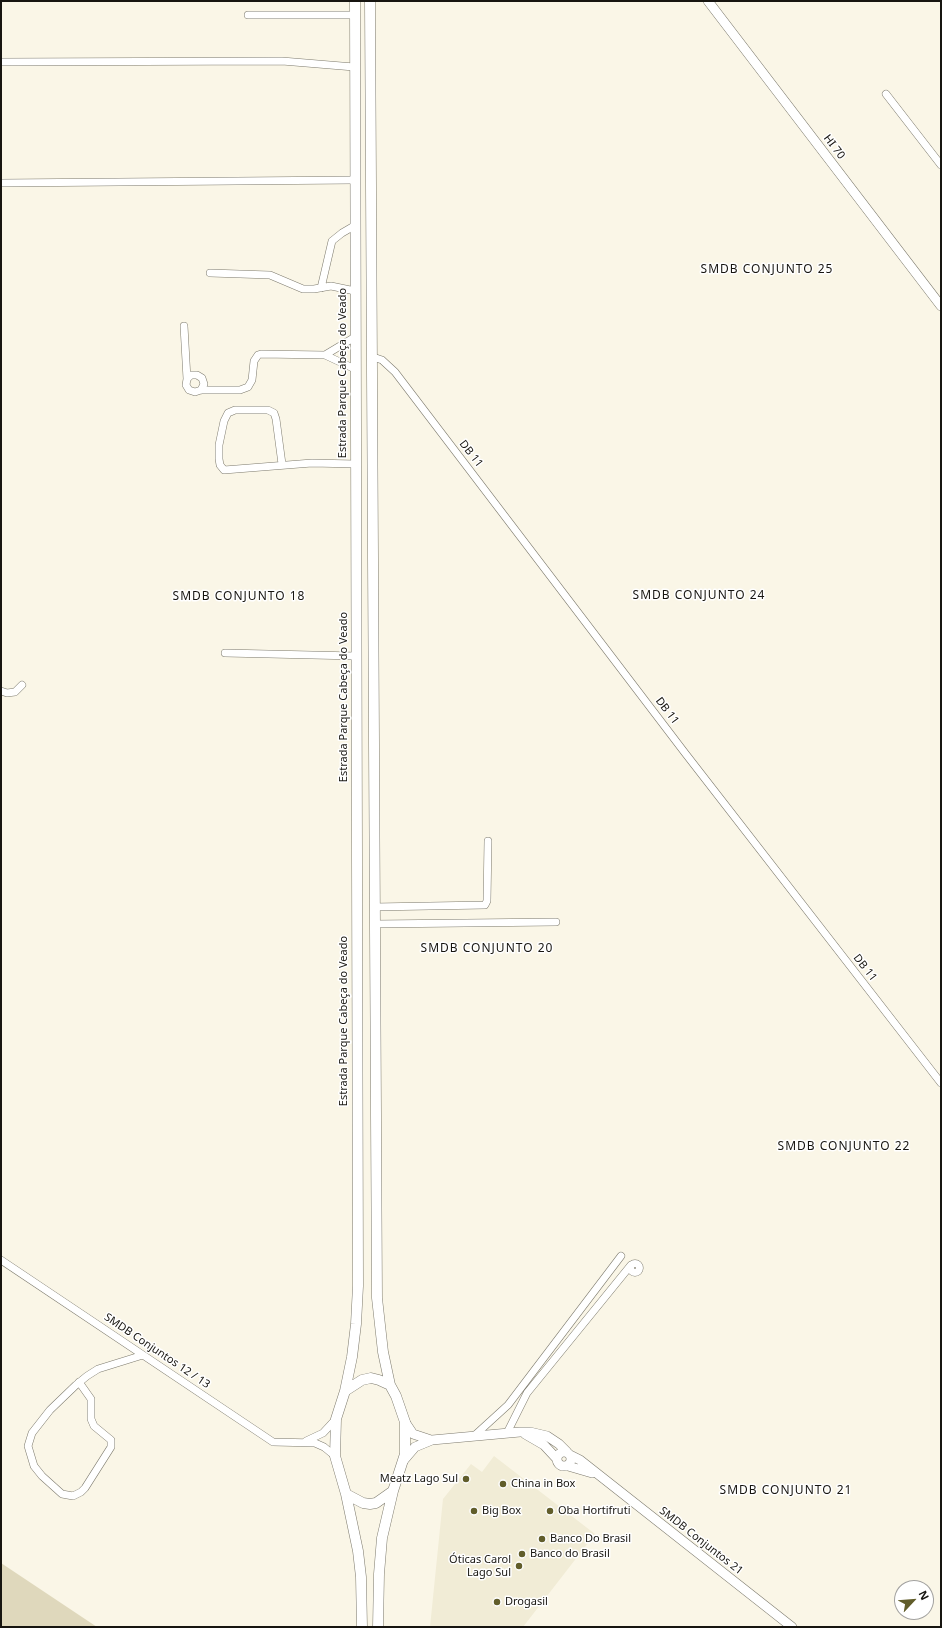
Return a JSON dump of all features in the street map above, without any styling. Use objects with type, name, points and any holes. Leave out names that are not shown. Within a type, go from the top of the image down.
[{"type":"main road","name":"Estrada Parque Cabeça do Veado","points":[[345,1391],[356,1324],[358,1286],[354,226],[355,1]]},
{"type":"main road","points":[[370,1],[373,198],[373,744],[377,1298],[383,1352],[390,1385],[396,1396],[405,1422],[406,1446],[403,1462],[393,1490],[380,1554],[378,1627]]},
{"type":"main road","points":[[354,193],[373,198]]},
{"type":"main road","points":[[354,204],[373,198]]},
{"type":"main road","points":[[355,483],[374,484]]},
{"type":"main road","points":[[362,1627],[361,1577],[358,1551],[346,1494],[334,1456],[336,1419],[345,1391],[362,1380],[371,1378],[390,1385]]},
{"type":"main road","points":[[346,1494],[363,1503],[370,1504],[376,1503],[393,1490]]},
{"type":"street","name":"HI 70","points":[[708,1],[941,306]]},
{"type":"street","points":[[248,15],[355,15]]},
{"type":"street","points":[[1,62],[282,61],[354,67]]},
{"type":"street","points":[[886,94],[941,165]]},
{"type":"street","points":[[1,183],[354,180]]},
{"type":"street","points":[[321,288],[332,241],[354,226]]},
{"type":"street","points":[[210,273],[270,275],[303,289],[336,286],[355,291]]},
{"type":"street","points":[[184,326],[187,379],[186,385],[189,390],[195,392],[201,390],[240,390],[248,387],[252,380],[254,361],[258,355],[261,354],[325,355],[355,369]]},
{"type":"street","points":[[325,355],[355,336]]},
{"type":"street","name":"DB 11","points":[[373,357],[382,360],[395,372],[690,759],[941,1083]]},
{"type":"street","points":[[187,379],[191,375],[198,375],[202,378],[204,384],[201,390]]},
{"type":"street","points":[[282,464],[274,413],[268,410],[235,410],[228,413],[224,421],[218,459],[222,468],[229,471],[282,464],[355,464]]},
{"type":"street","points":[[225,653],[356,656]]},
{"type":"street","points":[[1,692],[16,692],[22,685]]},
{"type":"street","points":[[374,907],[485,905],[487,900],[488,841]]},
{"type":"street","points":[[375,924],[556,922]]},
{"type":"street","points":[[474,1436],[508,1405],[621,1256]]},
{"type":"street","name":"SMDB Conjuntos 12 / 13","points":[[1,1260],[273,1442],[306,1442],[324,1447],[334,1456]]},
{"type":"street","points":[[507,1433],[527,1393],[622,1274],[631,1265],[635,1263],[638,1264],[639,1269],[636,1272],[622,1274]]},
{"type":"street","points":[[79,1382],[91,1400],[91,1419],[94,1426],[111,1440],[111,1447],[85,1488],[73,1496],[62,1494],[42,1476],[34,1466],[28,1446],[32,1433],[41,1420],[79,1382],[98,1370],[143,1355]]},
{"type":"street","name":"SMDB Conjuntos 12 / 13","points":[[306,1442],[323,1434],[336,1419]]},
{"type":"street","points":[[405,1422],[410,1430],[418,1437],[432,1440]]},
{"type":"street","points":[[520,1432],[537,1440],[557,1459],[561,1466],[568,1466],[572,1460],[568,1453],[560,1453],[557,1459]]},
{"type":"street","name":"SMDB Conjuntos 21","points":[[432,1440],[520,1432],[530,1432],[547,1436],[559,1444],[568,1453],[580,1460],[792,1627]]},
{"type":"street","points":[[403,1462],[415,1447],[432,1440]]},
{"type":"street","name":"SMDB Conjuntos 21","points":[[568,1466],[596,1474]]},
{"type":"shaded area","points":[[494,1456],[595,1534],[523,1627],[430,1627],[443,1499],[471,1464],[482,1472]]},
{"type":"shaded area","points":[[1,1563],[97,1627],[1,1627]]},
{"type":"place","name":"Meatz Lago Sul","points":[[466,1479]]},
{"type":"place","name":"China in Box","points":[[503,1484]]},
{"type":"place","name":"Big Box","points":[[474,1511]]},
{"type":"place","name":"Oba Hortifruti","points":[[550,1511]]},
{"type":"place","name":"Banco Do Brasil","points":[[542,1539]]},
{"type":"place","name":"Banco do Brasil","points":[[522,1554]]},
{"type":"place","name":"Óticas Carol Lago Sul","points":[[519,1566]]},
{"type":"place","name":"Drogasil","points":[[497,1602]]},
{"type":"district","name":"SMDB CONJUNTO 25","points":[[767,270]]},
{"type":"district","name":"SMDB CONJUNTO 24","points":[[699,596]]},
{"type":"district","name":"SMDB CONJUNTO 18","points":[[239,597]]},
{"type":"district","name":"SMDB CONJUNTO 20","points":[[487,949]]},
{"type":"district","name":"SMDB CONJUNTO 22","points":[[844,1147]]},
{"type":"district","name":"SMDB CONJUNTO 21","points":[[786,1491]]}]
